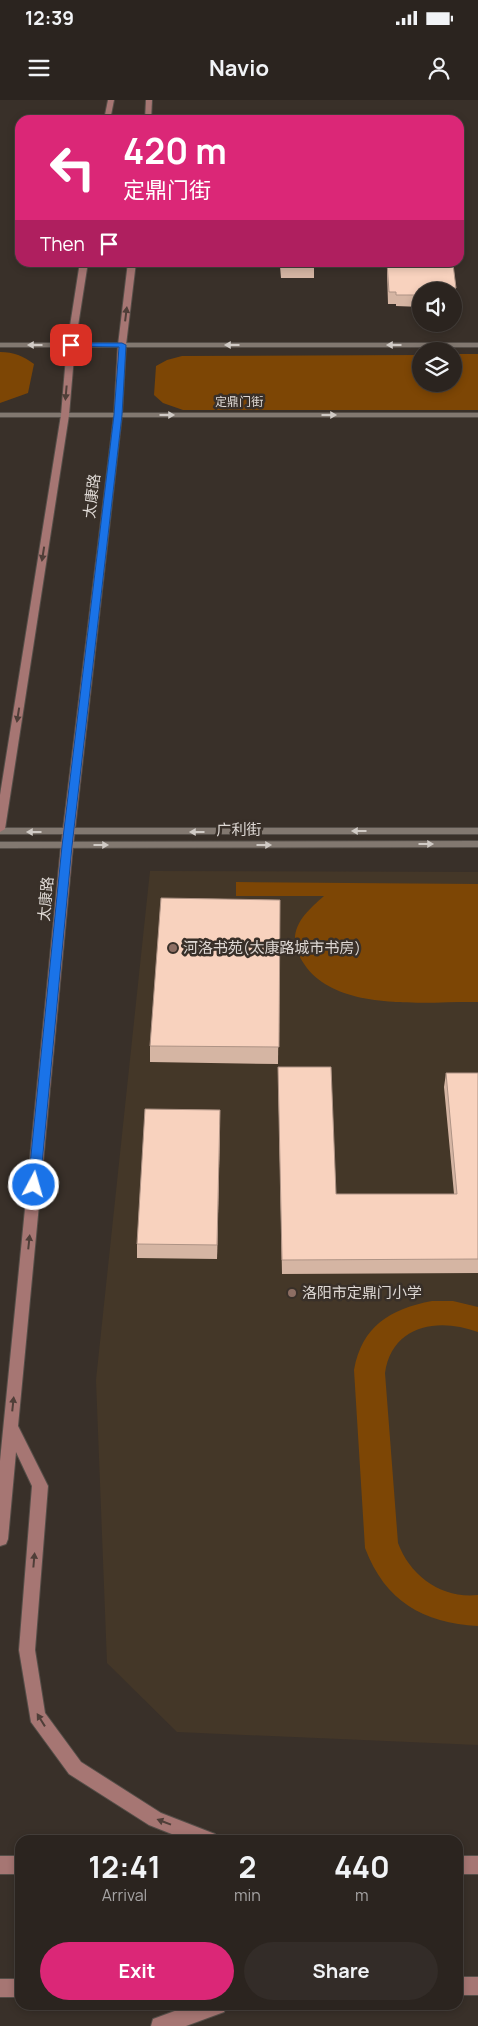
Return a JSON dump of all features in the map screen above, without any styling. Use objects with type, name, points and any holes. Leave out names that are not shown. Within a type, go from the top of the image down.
[{"type":"main road","points":[[108,115],[111,100]]},
{"type":"main road","points":[[148,115],[149,100]]},
{"type":"main road","points":[[0,830],[64,415],[71,345],[83,267]]},
{"type":"main road","name":"太康路","points":[[0,1539],[67,846],[118,415],[122,345],[131,267]]},
{"type":"main road","points":[[11,1425],[40,1486],[26,1650],[37,1716],[75,1768],[155,1819],[196,1835]]},
{"type":"main road","points":[[0,1865],[15,1865]]},
{"type":"main road","points":[[463,1865],[478,1865]]},
{"type":"main road","points":[[463,1986],[478,1986]]},
{"type":"main road","points":[[0,1988],[15,1988]]},
{"type":"main road","points":[[160,2026],[203,2010]]},
{"type":"street","points":[[0,345],[478,345]]},
{"type":"street","name":"定鼎门街","points":[[0,415],[478,415]]},
{"type":"street","name":"广利街","points":[[0,830],[69,832],[478,830]]},
{"type":"street","name":"广利街","points":[[0,845],[478,844]]},
{"type":"shaded area","points":[[0,352],[18,355],[34,364],[28,393],[0,403]]},
{"type":"shaded area","points":[[462,354],[478,354],[478,410],[183,410],[163,403],[154,395],[156,366],[167,360],[182,356],[412,355],[412,392],[462,392]]},
{"type":"shaded area","name":"洛阳市定鼎门小学","points":[[150,871],[478,872],[478,1745],[177,1732],[107,1663],[96,1380]]},
{"type":"shaded area","points":[[236,882],[478,884],[478,1002],[430,1003],[378,1000],[352,995],[330,987],[311,973],[298,953],[295,944],[297,928],[301,920],[324,896],[236,896]]},
{"type":"shaded area","points":[[432,1301],[453,1301],[478,1307],[478,1332],[448,1325],[419,1329],[407,1335],[397,1344],[389,1357],[385,1373],[398,1543],[403,1555],[411,1566],[429,1583],[452,1593],[478,1595],[478,1626],[440,1620],[408,1606],[383,1582],[365,1548],[354,1370],[358,1355],[371,1331],[380,1322],[403,1309]]},
{"type":"building","points":[[387,267],[453,267],[455,282],[412,282],[412,295],[396,295],[396,292],[389,292]]},
{"type":"building","points":[[161,898],[280,900],[279,1047],[150,1046]]},
{"type":"building","points":[[278,1067],[331,1067],[336,1194],[457,1194],[446,1073],[478,1073],[478,1259],[282,1260]]},
{"type":"building","points":[[145,1109],[220,1110],[217,1245],[137,1244]]},
{"type":"place","name":"河洛书苑(太康路城市书房)","points":[[173,948]]},
{"type":"place","name":"洛阳市定鼎门小学","points":[[292,1293]]},
{"type":"route","points":[[34,1185],[67,846],[118,415],[122,345],[71,345]]}]
